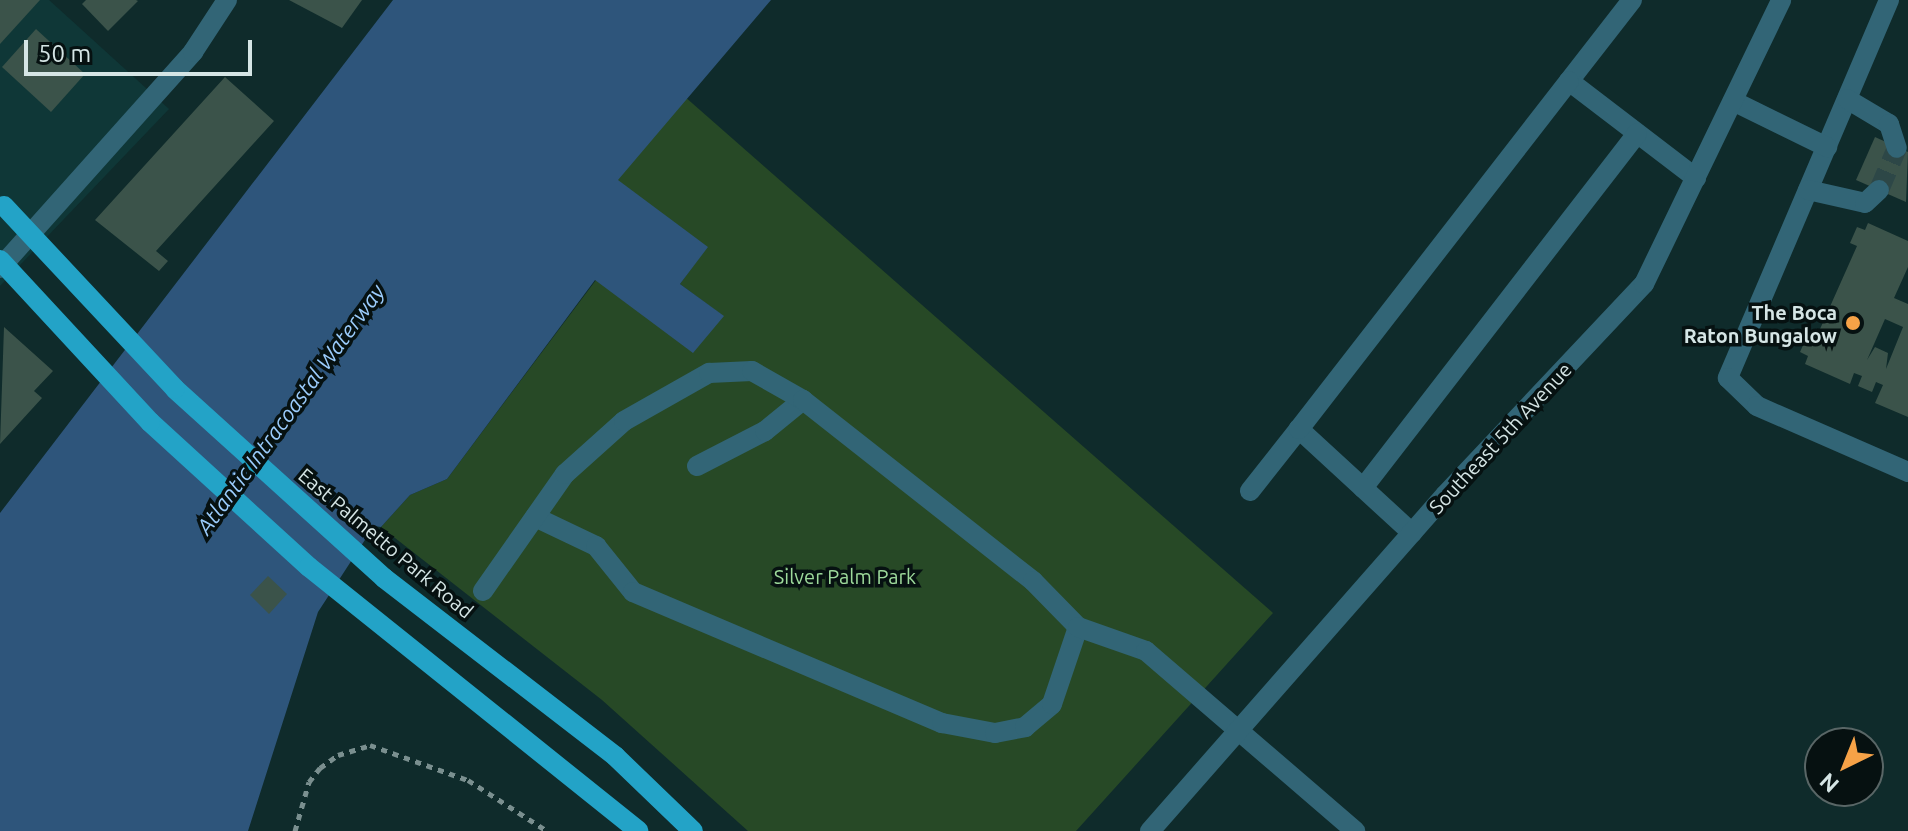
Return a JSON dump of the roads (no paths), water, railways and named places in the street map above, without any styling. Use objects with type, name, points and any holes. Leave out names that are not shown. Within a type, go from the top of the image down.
[{"type":"main road","name":"East Palmetto Park Road","points":[[2,203],[175,389],[384,578],[615,756],[693,831]]},
{"type":"main road","points":[[0,260],[150,422],[309,567],[638,831]]},
{"type":"street","points":[[1250,491],[1632,0]]},
{"type":"street","name":"Southeast 5th Avenue","points":[[1153,830],[1412,533],[1630,303],[1696,178],[1781,0]]},
{"type":"street","points":[[1889,0],[1728,378],[1757,406],[1908,472]]},
{"type":"street","points":[[0,268],[193,52],[224,2]]},
{"type":"street","points":[[1569,81],[1696,178]]},
{"type":"street","points":[[1847,99],[1889,124],[1897,148]]},
{"type":"street","points":[[1733,101],[1827,147]]},
{"type":"street","points":[[1363,488],[1637,133]]},
{"type":"street","points":[[1808,190],[1865,203],[1879,190]]},
{"type":"street","points":[[483,591],[565,474],[624,421],[709,373],[752,371],[803,400],[1033,581],[1078,627],[1146,651],[1242,730],[1355,831]]},
{"type":"street","points":[[697,466],[765,431],[803,400]]},
{"type":"street","points":[[1299,429],[1412,533]]},
{"type":"street","points":[[535,517],[596,546],[633,592],[942,723],[995,733],[1025,727],[1052,704],[1078,627]]},
{"type":"water","name":"Atlantic Intracoastal Waterway","points":[[393,0],[771,0],[618,180],[708,247],[680,284],[724,316],[693,353],[595,280],[447,479],[410,495],[381,527],[374,526],[318,612],[248,831],[0,831],[0,513]]},
{"type":"tunnel","points":[[1879,190],[1897,148]]},
{"type":"place","name":"The Boca Raton Bungalow","points":[[1853,323]]},
{"type":"park label","name":"Silver Palm Park","points":[[845,576]]}]
